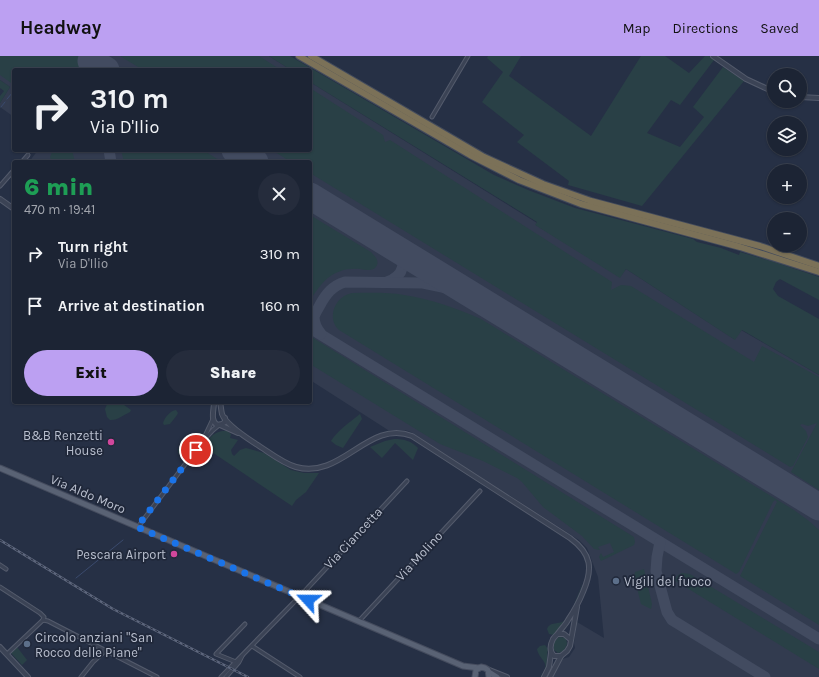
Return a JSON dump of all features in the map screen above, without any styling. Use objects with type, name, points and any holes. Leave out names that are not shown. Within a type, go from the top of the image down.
[{"type":"highway","points":[[299,56],[470,155],[519,180],[581,204],[740,247],[819,272]]},
{"type":"highway","points":[[311,56],[471,150],[543,184],[591,201],[746,242],[819,266]]},
{"type":"main road","name":"Via Aldo Moro","points":[[0,468],[463,666]]},
{"type":"main road","points":[[463,666],[483,667],[488,673],[497,677]]},
{"type":"main road","points":[[463,666],[475,676]]},
{"type":"main road","points":[[475,676],[476,670],[479,668]]},
{"type":"street","points":[[432,117],[468,56]]},
{"type":"street","points":[[714,56],[746,79],[767,89]]},
{"type":"street","points":[[807,97],[819,98]]},
{"type":"street","points":[[24,160],[28,155]]},
{"type":"street","points":[[0,186],[12,172]]},
{"type":"street","points":[[0,199],[12,208]]},
{"type":"street","points":[[201,443],[213,418],[214,404]]},
{"type":"street","points":[[137,527],[201,443],[213,430],[224,422],[221,404]]},
{"type":"street","points":[[213,418],[219,413],[244,436]]},
{"type":"street","points":[[213,418],[214,423],[244,436],[288,465],[308,469],[320,468],[336,462],[378,437],[391,433],[401,433],[412,436],[570,538],[581,547],[589,562],[589,573],[576,606],[568,649],[561,656],[550,677]]},
{"type":"street","name":"Via Ciancetta","points":[[242,656],[407,481]]},
{"type":"street","name":"Via Molino","points":[[359,621],[480,491]]},
{"type":"street","points":[[0,565],[6,569]]},
{"type":"street","points":[[0,587],[36,610],[43,616],[43,620]]},
{"type":"street","points":[[544,677],[549,667],[551,652],[550,646],[576,606]]},
{"type":"street","points":[[43,620],[48,621],[157,677]]},
{"type":"street","points":[[7,654],[43,620]]},
{"type":"street","points":[[236,662],[216,654],[245,624]]},
{"type":"street","points":[[558,634],[564,634],[570,639]]},
{"type":"street","points":[[0,646],[28,677]]},
{"type":"street","points":[[252,646],[300,677]]},
{"type":"street","points":[[81,677],[105,651]]},
{"type":"street","points":[[551,652],[556,656],[561,656]]},
{"type":"street","points":[[221,677],[242,656]]},
{"type":"street","points":[[226,677],[239,662],[242,656]]},
{"type":"street","points":[[488,673],[507,677]]},
{"type":"shaded area","points":[[0,56],[269,56],[288,68],[12,68],[12,116],[0,107],[0,103],[10,87],[0,80]]},
{"type":"shaded area","points":[[312,83],[537,223],[536,225],[620,277],[626,269],[734,339],[741,330],[819,375],[819,677],[552,677],[562,659],[569,657],[575,648],[574,643],[577,622],[604,638],[598,577],[587,548],[579,540],[411,432],[405,430],[388,430],[312,381],[312,160],[30,160],[36,152],[312,152]]},
{"type":"green space","points":[[0,56],[94,56],[87,68],[12,68],[12,84],[0,75]]},
{"type":"green space","points":[[120,56],[259,56],[278,68],[140,68]]},
{"type":"green space","points":[[269,56],[290,56],[311,68],[288,68]]},
{"type":"green space","points":[[488,56],[521,56],[509,76],[591,136],[641,56],[665,56],[689,73],[705,56],[709,56],[714,60],[680,105],[671,100],[647,133],[680,147],[704,117],[693,107],[723,67],[744,81],[642,206],[568,185],[569,181],[517,142],[524,135],[482,102],[503,72],[487,58]]},
{"type":"green space","points":[[312,69],[494,175],[528,190],[575,208],[693,239],[697,242],[721,248],[739,255],[740,252],[819,277],[819,300],[780,279],[776,282],[773,289],[778,296],[819,319],[819,375],[742,330],[735,340],[626,269],[620,278],[535,225],[537,222],[312,83]]},
{"type":"green space","points":[[0,80],[10,87],[0,103],[0,96],[4,91],[0,88]]},
{"type":"green space","points":[[312,89],[383,135],[385,142],[390,140],[612,282],[611,290],[621,285],[631,286],[754,362],[762,346],[819,377],[819,490],[791,472],[817,423],[808,426],[802,424],[800,425],[806,431],[808,437],[793,466],[790,467],[312,174],[312,160],[288,160],[275,152],[312,152]]},
{"type":"green space","points":[[52,152],[72,152],[74,160],[51,160],[50,157]]},
{"type":"green space","points":[[122,152],[206,152],[219,160],[124,160]]},
{"type":"green space","points":[[312,216],[371,252],[377,259],[377,266],[372,270],[343,270],[330,277],[319,287],[312,298]]},
{"type":"green space","points":[[352,293],[391,293],[424,299],[443,304],[481,319],[794,510],[819,530],[819,625],[740,576],[777,502],[775,500],[739,572],[736,574],[339,330],[333,320],[334,308],[341,298]]},
{"type":"green space","points":[[312,337],[634,537],[634,545],[601,561],[599,557],[601,553],[603,557],[614,552],[610,543],[598,547],[600,550],[594,549],[582,536],[543,507],[517,478],[483,461],[440,444],[312,365]]},
{"type":"green space","points":[[107,404],[123,404],[131,410],[118,419],[110,420],[107,417],[105,409]]},
{"type":"green space","points":[[176,410],[178,413],[177,416],[170,424],[164,425],[163,423],[166,417]]},
{"type":"green space","points":[[360,414],[362,419],[343,448],[331,441],[340,430]]},
{"type":"green space","points":[[222,431],[227,431],[231,434],[230,438],[238,440],[231,450],[234,456],[240,450],[246,448],[264,453],[291,470],[304,473],[319,473],[306,492],[296,500],[292,506],[203,446],[213,435]]},
{"type":"green space","points":[[394,439],[408,441],[418,448],[413,460],[395,443],[382,458],[370,447]]},
{"type":"green space","points":[[187,442],[187,452],[189,454],[187,456],[183,452],[181,455],[178,453],[178,449]]},
{"type":"green space","points":[[644,569],[652,604],[651,609],[641,604],[634,576],[635,572]]},
{"type":"green space","points":[[682,573],[690,574],[819,652],[819,669],[674,580]]},
{"type":"green space","points":[[571,614],[554,635],[549,634],[547,629],[550,625],[566,620]]},
{"type":"green space","points":[[560,637],[566,638],[567,644],[564,651],[558,653],[554,650],[554,646],[556,640]]},
{"type":"green space","points":[[545,645],[548,649],[547,664],[545,672],[540,677],[544,672],[545,665],[537,649],[540,646]]},
{"type":"green space","points":[[17,647],[27,660],[22,665],[11,653]]},
{"type":"waterway","points":[[7,99],[12,93]]},
{"type":"waterway","points":[[1,107],[5,102]]},
{"type":"waterway","points":[[76,578],[123,540]]},
{"type":"taxiway","points":[[109,152],[111,160]]},
{"type":"taxiway","points":[[387,282],[397,276],[402,268],[402,258],[396,248]]},
{"type":"taxiway","points":[[321,334],[315,324],[315,314],[330,291],[336,286],[345,282],[423,283],[452,289],[485,303]]},
{"type":"taxiway","points":[[312,329],[819,639]]},
{"type":"taxiway","points":[[660,542],[656,571],[667,612],[672,620],[765,677]]},
{"type":"runway","points":[[91,61],[103,68]]},
{"type":"runway","points":[[238,152],[252,160]]},
{"type":"runway","points":[[312,197],[819,507]]},
{"type":"railway","points":[[0,540],[113,609],[248,677]]},
{"type":"place","name":"B&B Renzetti House","points":[[111,442]]},
{"type":"place","name":"Pescara Airport","points":[[174,554]]},
{"type":"place","name":"Vigili del fuoco","points":[[616,581]]},
{"type":"place","name":"Circolo anziani \"San Rocco delle Piane\"","points":[[27,644]]},
{"type":"route","points":[[196,450],[137,527],[308,600]]}]
